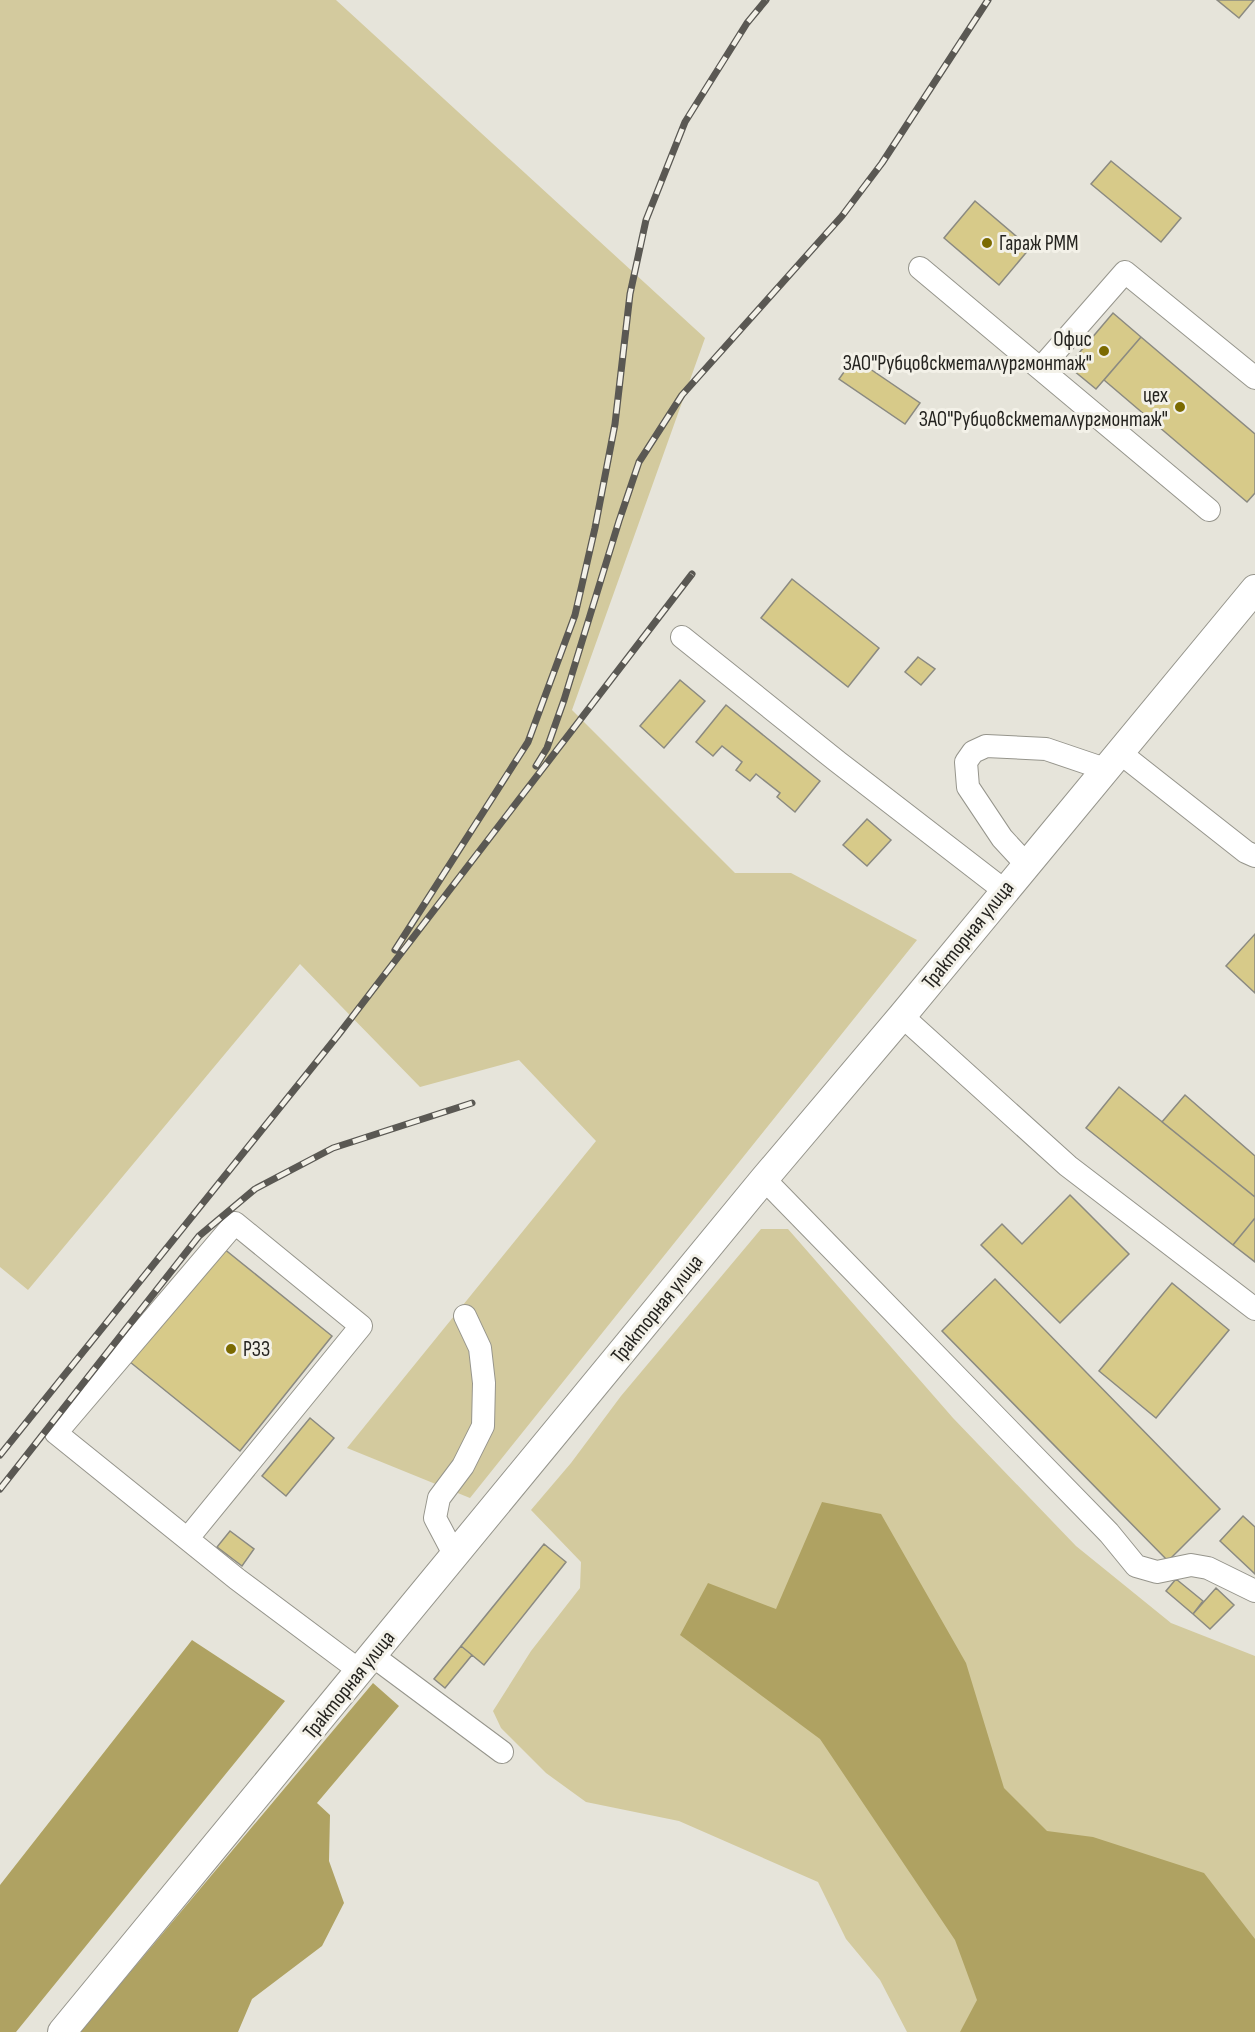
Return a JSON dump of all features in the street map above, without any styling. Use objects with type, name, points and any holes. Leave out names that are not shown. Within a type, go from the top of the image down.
[{"type":"main road","name":"Тракторная улица","points":[[62,2032],[764,1179],[902,1016],[1255,589]]},
{"type":"lane","points":[[920,268],[1209,510]]},
{"type":"lane","points":[[1041,368],[1125,272],[1255,378]]},
{"type":"lane","points":[[682,637],[838,762],[1005,891]]},
{"type":"lane","points":[[1026,864],[1002,838],[968,787],[966,762],[973,752],[986,746],[1046,749],[1112,760],[1255,856]]},
{"type":"lane","points":[[902,1016],[1068,1166],[1255,1309]]},
{"type":"lane","points":[[764,1179],[1108,1533],[1136,1566],[1157,1572],[1191,1565],[1208,1568],[1255,1591]]},
{"type":"lane","points":[[188,1538],[361,1326],[235,1223],[56,1433],[237,1579],[502,1752]]},
{"type":"lane","points":[[455,1556],[435,1518],[439,1498],[463,1466],[483,1426],[484,1383],[480,1348],[465,1316]]},
{"type":"shaded area","points":[[0,0],[336,0],[705,338],[572,710],[735,873],[791,873],[917,940],[470,1498],[347,1448],[596,1141],[519,1060],[420,1087],[300,964],[28,1290],[0,1267]]},
{"type":"shaded area","points":[[761,1229],[788,1229],[953,1418],[1076,1546],[1171,1623],[1255,1656],[1255,2032],[907,2032],[880,1980],[846,1939],[818,1882],[679,1821],[586,1802],[546,1773],[501,1728],[493,1711],[531,1651],[580,1588],[581,1562],[531,1510],[571,1463],[621,1396]]},
{"type":"shaded area","points":[[822,1502],[881,1514],[966,1663],[1004,1788],[1047,1831],[1093,1837],[1204,1873],[1255,1939],[1255,2032],[960,2032],[977,2000],[955,1940],[820,1739],[680,1635],[708,1583],[776,1609]]},
{"type":"shaded area","points":[[192,1640],[285,1701],[16,2032],[0,2032],[0,1885]]},
{"type":"shaded area","points":[[373,1683],[399,1706],[317,1803],[330,1815],[329,1861],[344,1903],[322,1946],[252,1999],[238,2032],[80,2032]]},
{"type":"building","points":[[1217,0],[1254,0],[1239,18]]},
{"type":"building","points":[[1111,161],[1181,218],[1161,242],[1091,184]]},
{"type":"building","name":"Гараж РММ","points":[[975,201],[1030,248],[999,285],[944,238]]},
{"type":"building","name":"Офис ЗАО\"Рубцовскметаллургмонтаж\"","points":[[1113,313],[1141,337],[1096,389],[1068,366]]},
{"type":"building","name":"цех ЗАО\"Рубцовскметаллургмонтаж\"","points":[[1141,337],[1255,434],[1255,493],[1247,502],[1104,380]]},
{"type":"building","points":[[854,358],[920,403],[905,424],[839,379]]},
{"type":"building","points":[[792,579],[879,648],[848,687],[761,618]]},
{"type":"building","points":[[918,657],[935,669],[921,685],[905,672]]},
{"type":"building","points":[[680,680],[705,701],[664,748],[640,726]]},
{"type":"building","points":[[726,705],[820,781],[795,812],[777,797],[780,793],[756,774],[750,781],[736,770],[742,762],[722,746],[713,756],[696,742]]},
{"type":"building","points":[[867,819],[891,840],[867,866],[843,845]]},
{"type":"building","points":[[1255,934],[1255,993],[1226,966]]},
{"type":"building","points":[[1119,1087],[1255,1197],[1255,1218],[1233,1245],[1086,1128]]},
{"type":"building","points":[[1185,1095],[1255,1156],[1255,1197],[1162,1122]]},
{"type":"building","points":[[1070,1195],[1129,1254],[1060,1323],[981,1245],[1002,1224],[1022,1244]]},
{"type":"building","points":[[1255,1218],[1255,1262],[1233,1245]]},
{"type":"building","name":"РЗЗ","points":[[223,1248],[332,1336],[240,1451],[130,1362]]},
{"type":"building","points":[[995,1279],[1220,1509],[1168,1561],[942,1331]]},
{"type":"building","points":[[1172,1283],[1229,1330],[1156,1418],[1099,1371]]},
{"type":"building","points":[[310,1418],[334,1438],[286,1496],[262,1476]]},
{"type":"building","points":[[1243,1516],[1255,1527],[1255,1574],[1220,1541]]},
{"type":"building","points":[[230,1531],[254,1549],[242,1566],[217,1547]]},
{"type":"building","points":[[544,1544],[566,1562],[484,1665],[461,1646]]},
{"type":"building","points":[[1176,1579],[1203,1601],[1193,1614],[1166,1591]]},
{"type":"building","points":[[1216,1588],[1234,1605],[1210,1629],[1193,1614]]},
{"type":"building","points":[[461,1646],[472,1655],[445,1688],[434,1679]]},
{"type":"railway","points":[[395,950],[528,742],[575,615],[595,528],[615,424],[630,294],[646,220],[685,122],[747,23],[766,0]]},
{"type":"railway","points":[[536,766],[547,748],[564,700],[639,462],[682,395],[842,216],[882,163],[988,0]]},
{"type":"railway","points":[[0,1455],[339,1034],[692,574]]},
{"type":"railway","points":[[0,1489],[199,1236],[255,1189],[333,1148],[472,1103]]},
{"type":"place","name":"Гараж РММ","points":[[987,243]]},
{"type":"place","name":"Офис ЗАО\"Рубцовскметаллургмонтаж\"","points":[[1104,351]]},
{"type":"place","name":"цех ЗАО\"Рубцовскметаллургмонтаж\"","points":[[1180,407]]},
{"type":"place","name":"РЗЗ","points":[[231,1349]]}]
